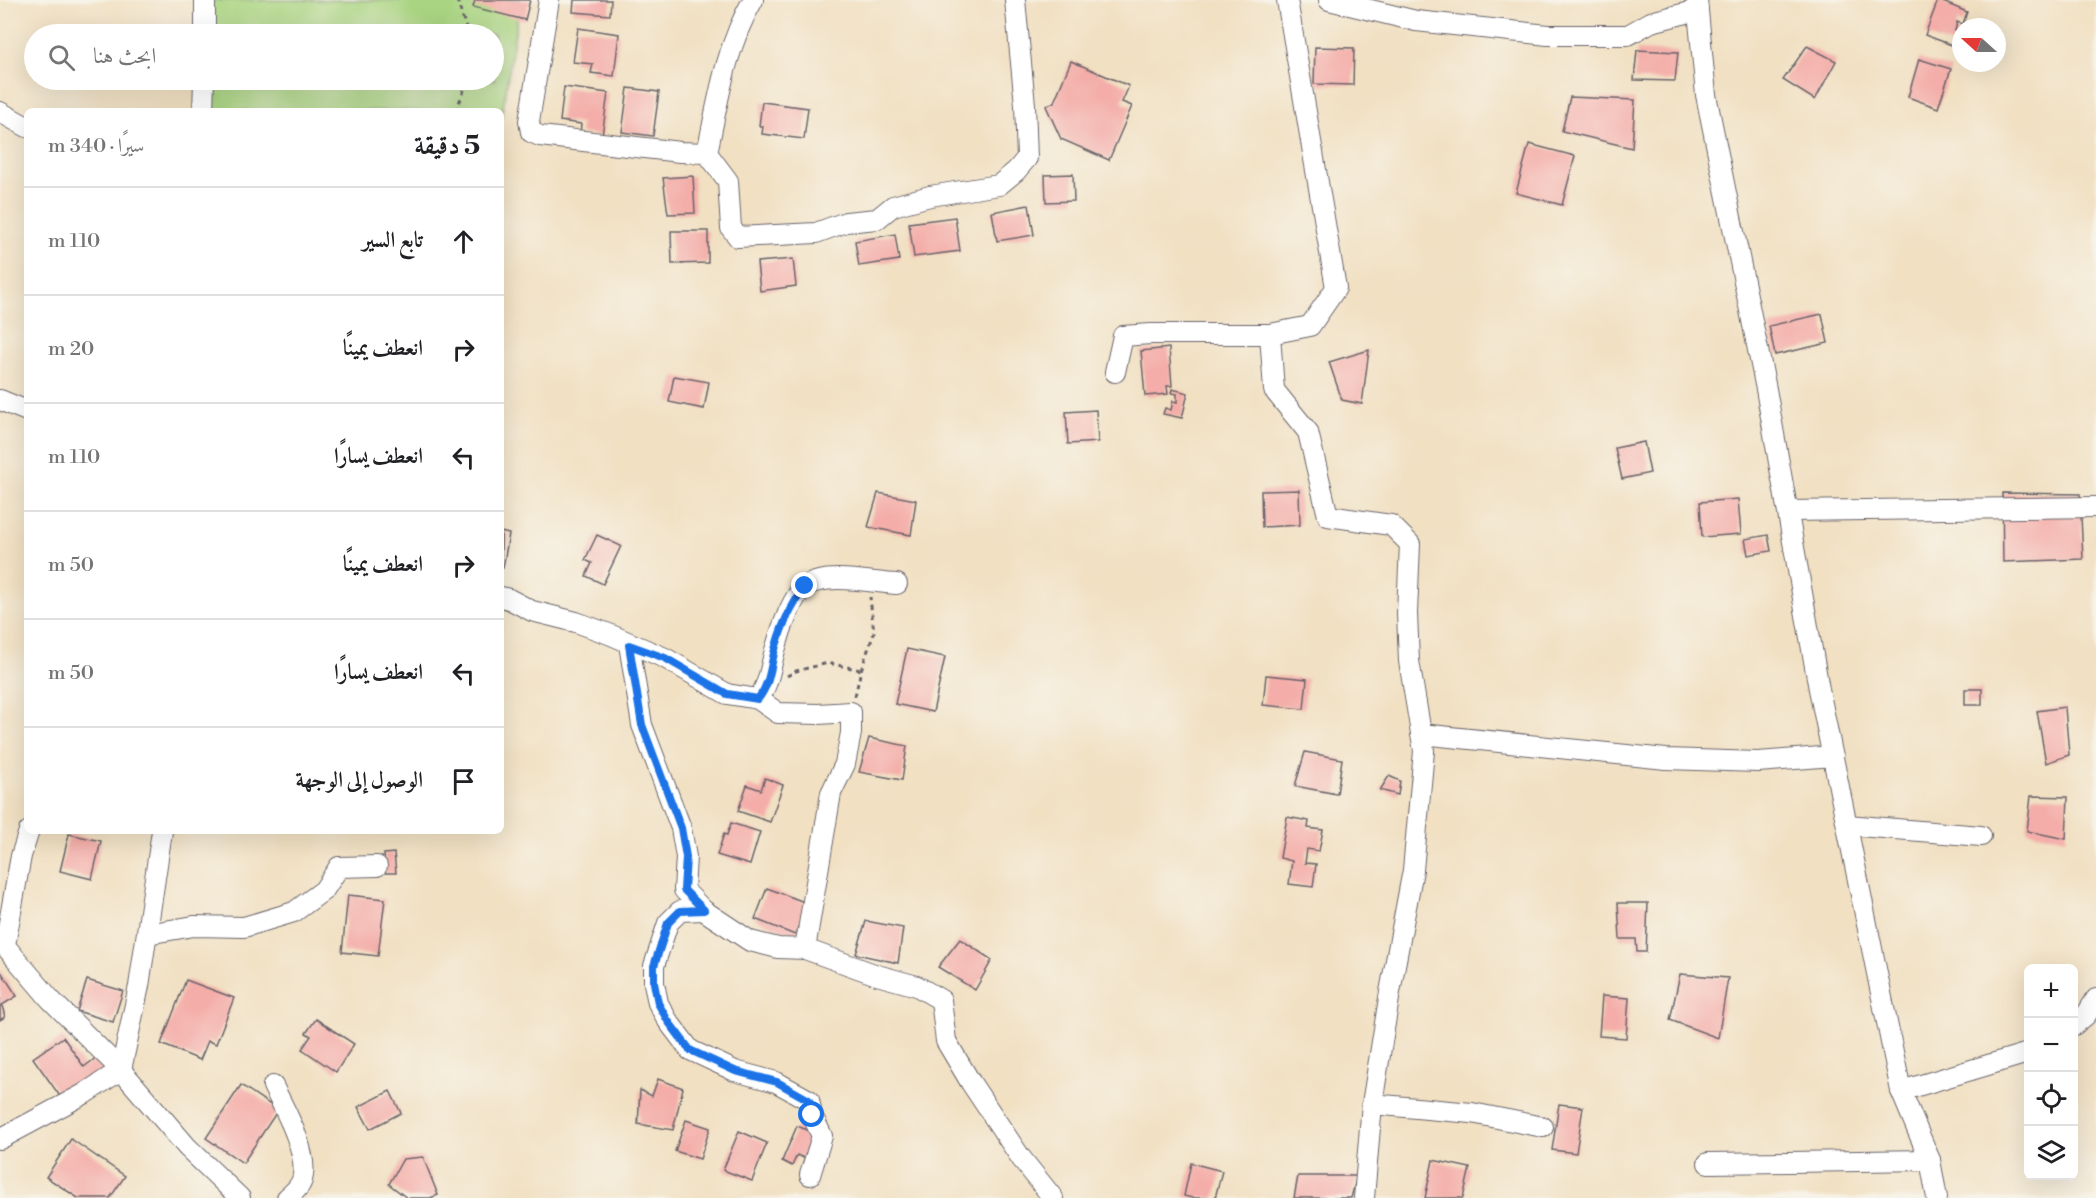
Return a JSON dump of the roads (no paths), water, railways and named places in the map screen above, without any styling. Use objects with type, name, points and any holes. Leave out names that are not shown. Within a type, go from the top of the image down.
[{"type":"street","points":[[205,24],[206,0]]},
{"type":"street","points":[[549,0],[529,121],[531,132],[540,136],[680,152],[708,153]]},
{"type":"street","points":[[753,0],[746,12],[727,62],[708,153],[728,181],[731,228],[738,237],[816,233],[846,222],[877,219],[893,206],[930,196],[999,185],[1016,171],[1027,158],[1025,105],[1015,0]]},
{"type":"street","points":[[1115,372],[1123,336],[1270,334],[1310,326],[1336,288],[1287,0]]},
{"type":"street","points":[[1329,0],[1416,21],[1548,35],[1628,35],[1651,22],[1697,5],[1706,95],[1766,390],[1819,689],[1901,1092],[1930,1160],[1937,1198]]},
{"type":"street","points":[[203,108],[204,90]]},
{"type":"street","points":[[0,111],[24,125]]},
{"type":"street","points":[[1270,334],[1274,390],[1308,432],[1329,516],[1391,525],[1410,544],[1407,613],[1409,661],[1424,751],[1413,870],[1372,1104],[1364,1198]]},
{"type":"street","points":[[0,400],[24,410]]},
{"type":"street","points":[[1788,511],[2096,507]]},
{"type":"street","points":[[762,694],[789,610],[805,586],[827,579],[897,584]]},
{"type":"street","points":[[504,597],[532,611],[576,622],[665,658],[727,694],[762,694],[778,713],[851,712],[851,733],[845,764],[831,793],[805,949]]},
{"type":"street","points":[[629,645],[642,725],[681,828],[686,857],[684,890],[704,910],[750,941],[778,948],[805,949],[877,975],[917,986],[941,1000],[946,1041],[1021,1158],[1053,1198]]},
{"type":"street","points":[[1421,734],[1665,759],[1758,762],[1833,756]]},
{"type":"street","points":[[1847,825],[1981,836]]},
{"type":"street","points":[[28,834],[2,943],[50,999],[121,1070],[187,1147],[240,1198]]},
{"type":"street","points":[[0,1139],[84,1094],[121,1070],[139,986],[162,834]]},
{"type":"street","points":[[147,934],[194,926],[244,927],[294,912],[324,890],[339,867],[377,866]]},
{"type":"street","points":[[704,910],[680,911],[668,923],[654,966],[654,983],[658,1003],[668,1021],[690,1050],[735,1071],[777,1082],[809,1100],[812,1115],[822,1136],[810,1175]]},
{"type":"street","points":[[2078,1021],[2086,1015],[2096,999]]},
{"type":"street","points":[[1901,1092],[2024,1054]]},
{"type":"street","points":[[273,1086],[298,1139],[303,1166],[302,1181],[287,1198]]},
{"type":"street","points":[[1372,1104],[1472,1113],[1543,1127]]},
{"type":"street","points":[[1708,1163],[1930,1160]]}]
